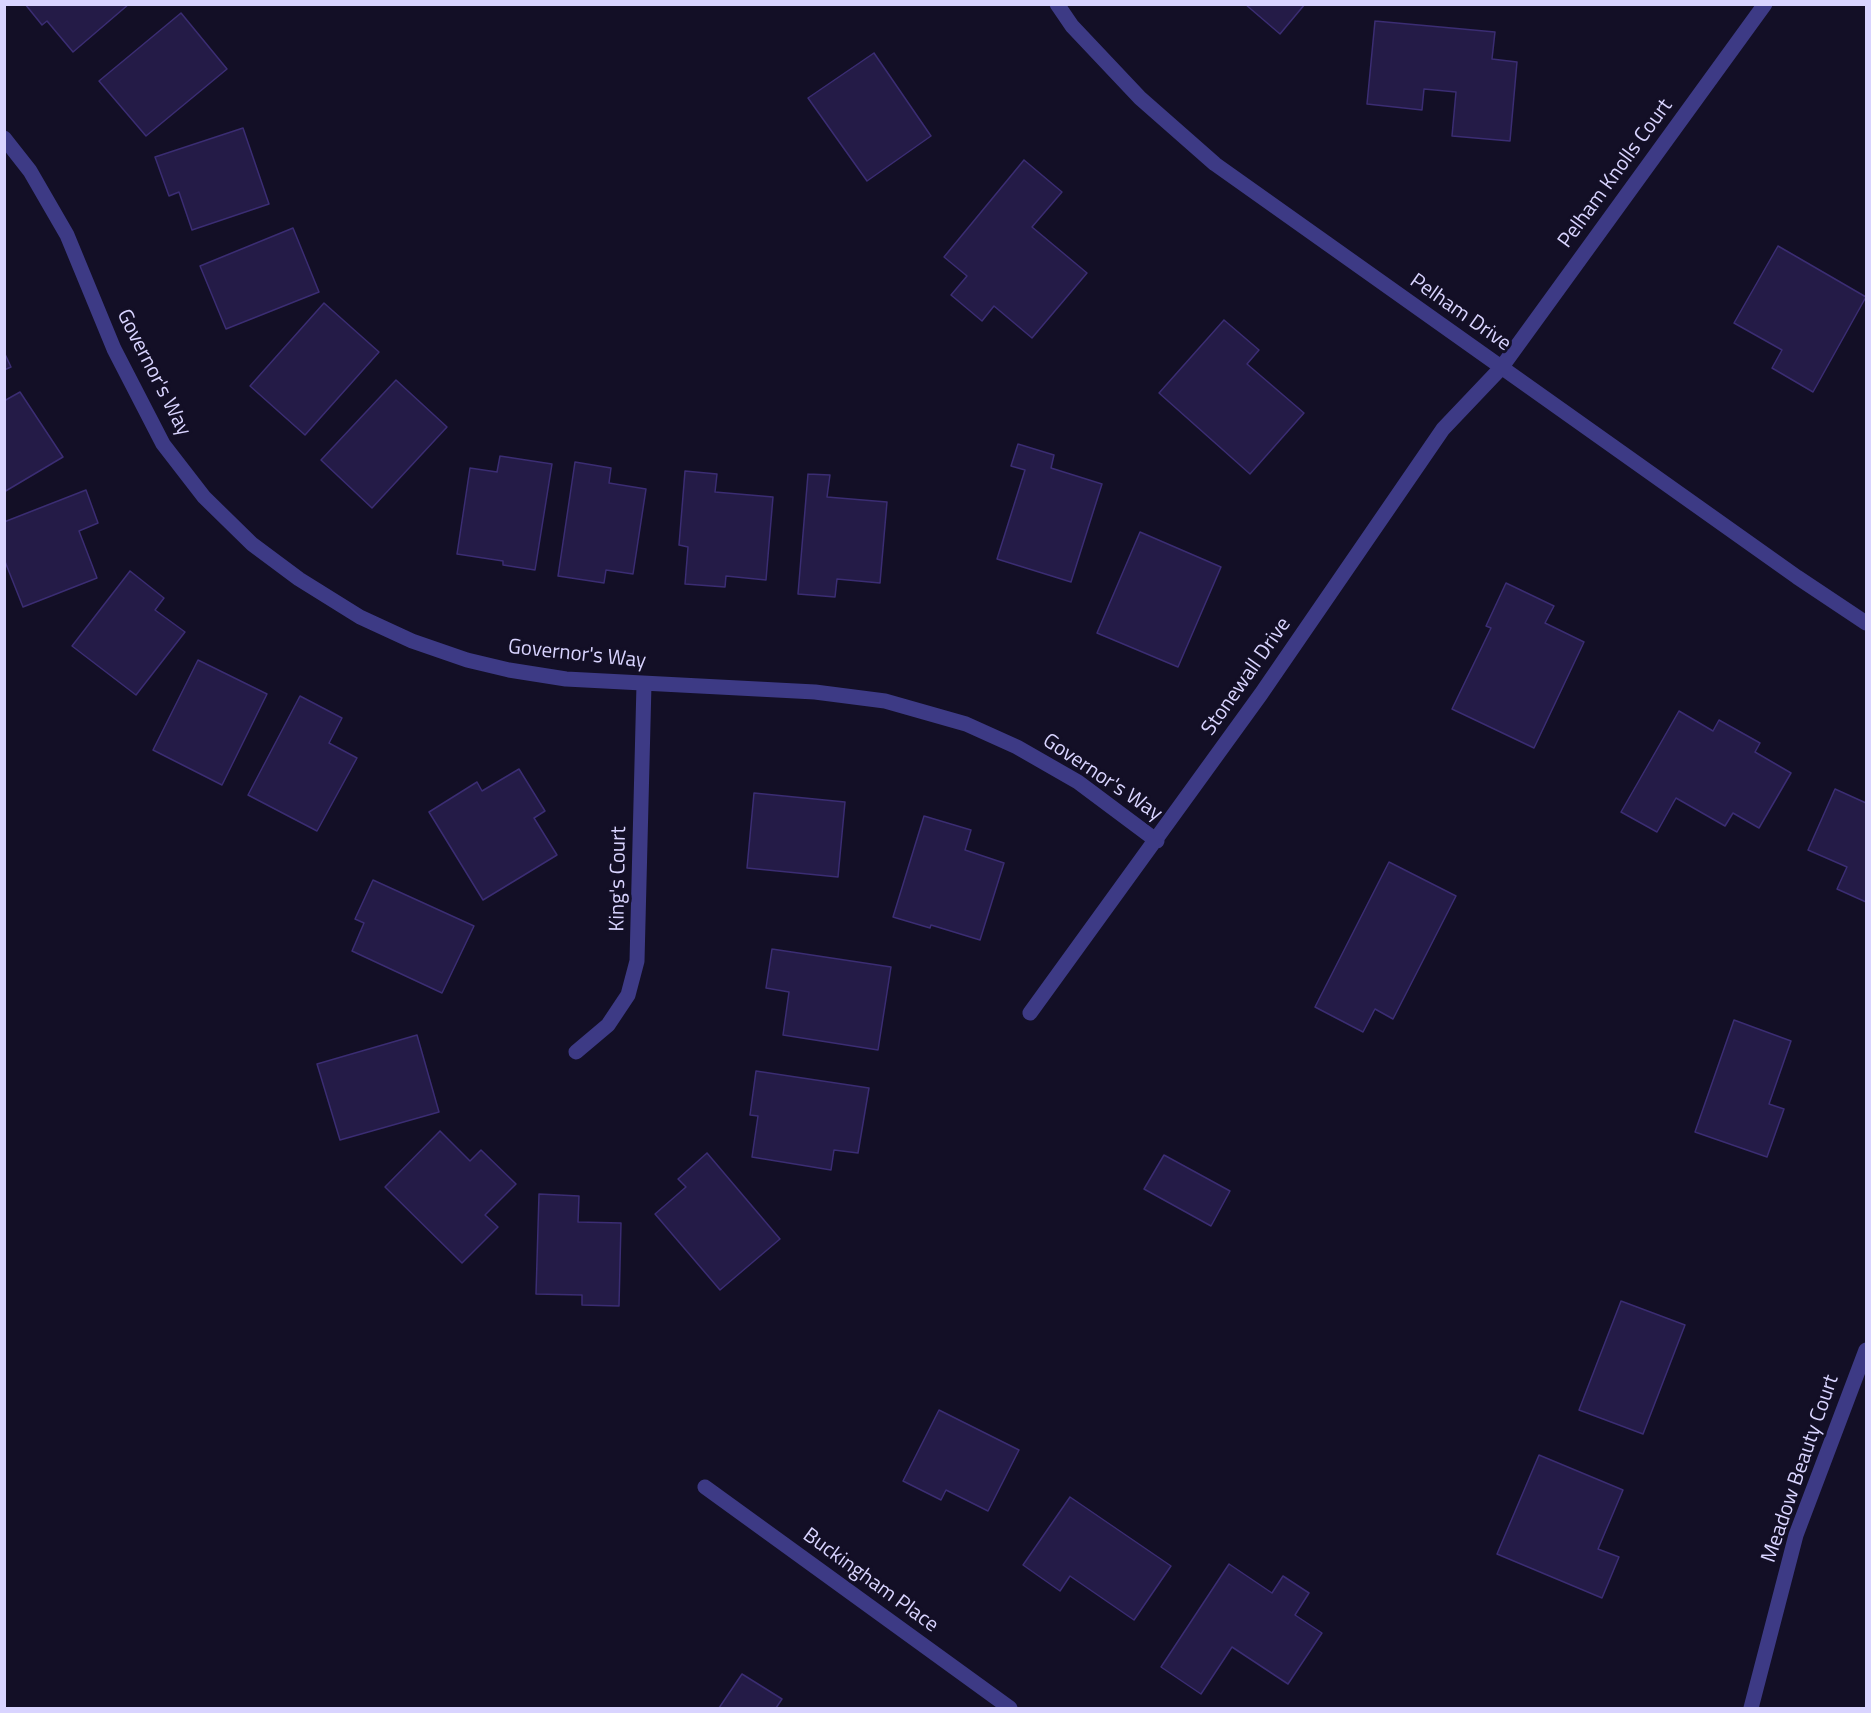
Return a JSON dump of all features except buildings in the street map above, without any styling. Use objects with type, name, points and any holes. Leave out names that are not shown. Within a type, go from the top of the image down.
[{"type":"street","name":"Pelham Drive","points":[[1057,4],[1072,26],[1140,98],[1215,164],[1797,577],[1866,623]]},
{"type":"street","name":"Pelham Knolls Court","points":[[1501,368],[1765,4]]},
{"type":"street","name":"Governor's Way","points":[[4,138],[30,171],[67,235],[114,349],[163,444],[204,497],[252,544],[298,579],[360,617],[412,641],[467,660],[509,670],[566,679],[816,692],[885,701],[966,724],[1017,747],[1078,782],[1156,841]]},
{"type":"street","name":"Stonewall Drive","points":[[1030,1013],[1261,694],[1443,429],[1501,368]]},
{"type":"street","name":"King's Court","points":[[576,1052],[608,1025],[628,995],[638,962],[645,684]]},
{"type":"street","name":"Meadow Beauty Court","points":[[1751,1708],[1796,1535],[1866,1350]]},
{"type":"street","name":"Buckingham Place","points":[[705,1487],[1010,1708]]}]
